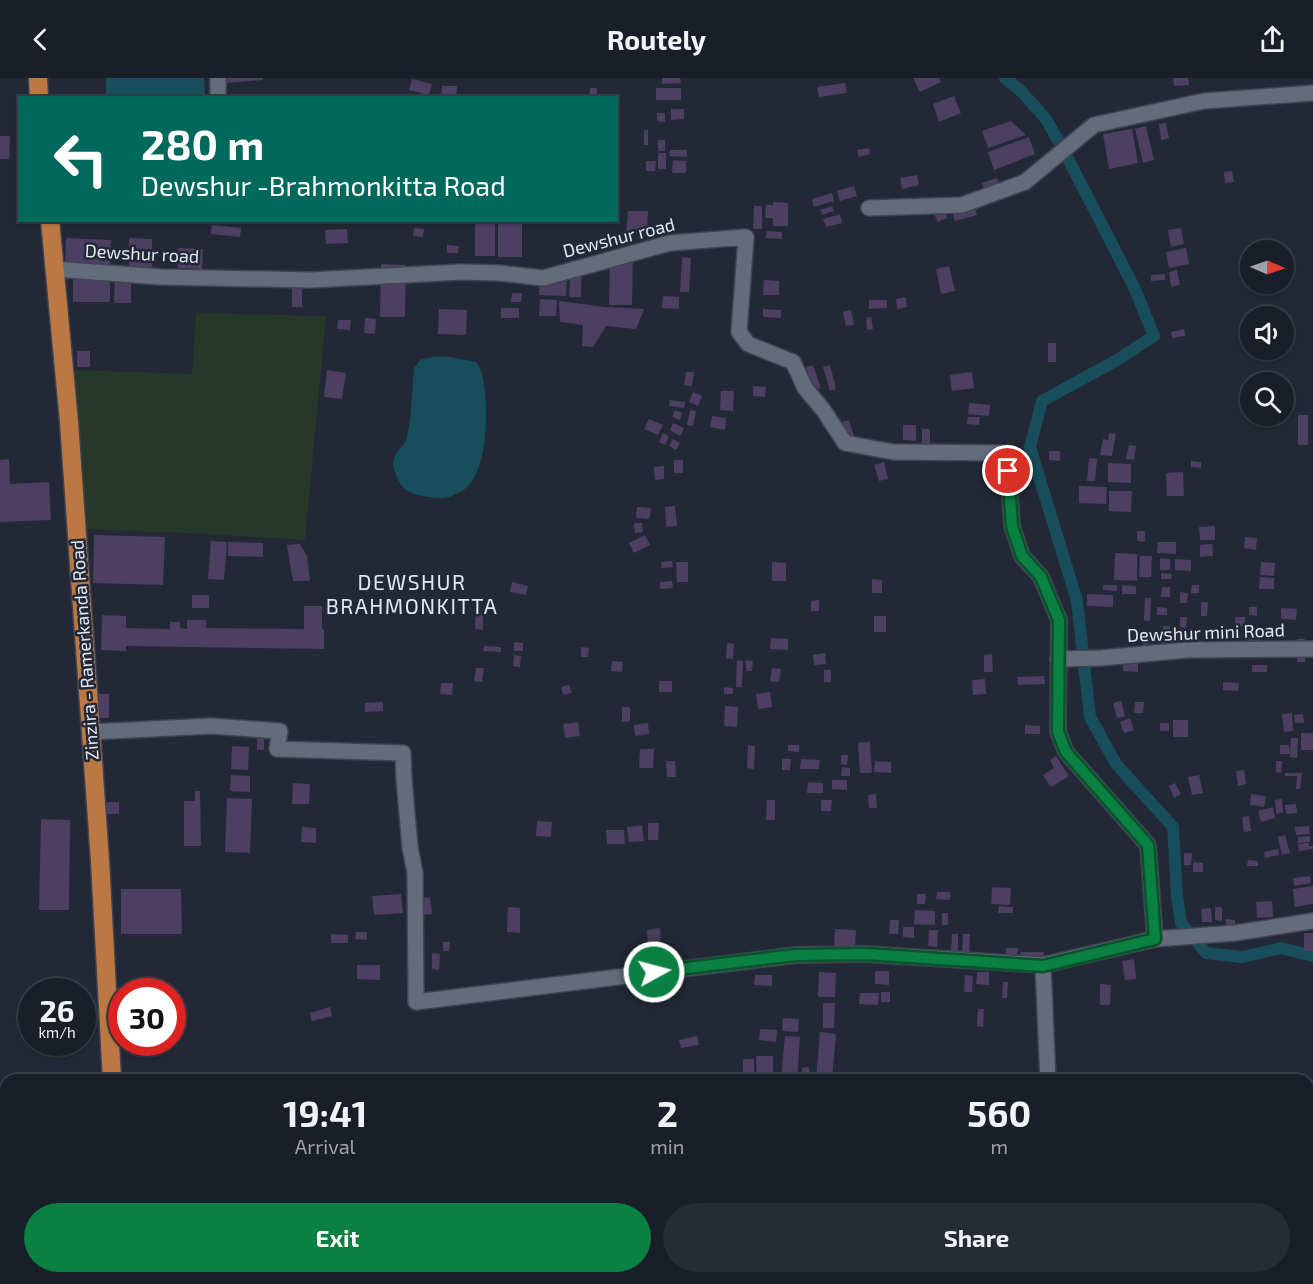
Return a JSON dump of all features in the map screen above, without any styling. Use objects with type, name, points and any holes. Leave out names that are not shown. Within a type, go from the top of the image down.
[{"type":"main road","points":[[38,78],[39,96]]},
{"type":"main road","name":"Zinzira - Ramerkanda Road","points":[[50,222],[69,422],[101,873],[112,1074]]},
{"type":"street","points":[[218,78],[218,96]]},
{"type":"street","points":[[869,208],[962,205],[1004,190],[1025,182],[1094,125],[1204,101],[1313,93]]},
{"type":"street","name":"Dewshur road","points":[[54,268],[161,277],[300,280],[461,272],[543,278],[670,243],[746,237],[739,332],[748,344],[793,362],[805,388],[824,411],[844,443],[893,452],[1007,453],[1012,526],[1022,556],[1041,577],[1059,620],[1058,659]]},
{"type":"street","name":"Dewshur mini Road","points":[[1058,659],[1101,658],[1187,650],[1313,649]]},
{"type":"street","points":[[1058,659],[1058,732],[1066,752],[1148,845],[1155,939]]},
{"type":"street","points":[[91,732],[211,726],[279,731],[277,749],[403,753],[410,847],[415,873],[416,1002],[796,955],[866,954],[1043,966],[1155,939],[1235,933],[1313,921]]},
{"type":"street","points":[[1043,966],[1048,1074]]},
{"type":"green space","points":[[196,313],[326,316],[305,540],[84,529],[75,370],[192,374]]},
{"type":"water","points":[[106,78],[204,78],[205,96],[106,96]]},
{"type":"water","points":[[450,357],[476,362],[482,372],[486,401],[483,451],[474,479],[466,488],[445,498],[426,497],[409,491],[399,481],[393,465],[394,457],[407,437],[414,368],[421,359]]},
{"type":"building","points":[[223,78],[263,78],[263,80],[224,83]]},
{"type":"building","points":[[662,78],[680,78],[681,83],[662,84]]},
{"type":"building","points":[[913,78],[939,78],[941,82],[920,92]]},
{"type":"building","points":[[1173,78],[1188,78],[1189,85],[1174,86]]},
{"type":"building","points":[[412,79],[432,84],[429,95],[409,90]]},
{"type":"building","points":[[845,83],[847,93],[819,97],[817,87]]},
{"type":"building","points":[[442,86],[457,86],[456,96],[441,96]]},
{"type":"building","points":[[590,88],[597,88],[597,96],[590,96]]},
{"type":"building","points":[[656,88],[681,88],[681,100],[656,100]]},
{"type":"building","points":[[954,96],[961,113],[939,122],[933,104]]},
{"type":"building","points":[[671,109],[684,109],[684,119],[671,120]]},
{"type":"building","points":[[657,113],[665,113],[665,122],[657,121]]},
{"type":"building","points":[[1011,121],[1026,135],[988,148],[982,131]]},
{"type":"building","points":[[1166,123],[1169,138],[1161,140],[1159,124]]},
{"type":"building","points":[[1146,126],[1154,160],[1143,163],[1135,129]]},
{"type":"building","points":[[1132,129],[1138,163],[1109,169],[1103,134]]},
{"type":"building","points":[[644,130],[648,130],[648,145],[644,145]]},
{"type":"building","points":[[0,136],[10,136],[9,159],[0,159]]},
{"type":"building","points":[[1029,137],[1035,154],[994,170],[988,152]]},
{"type":"building","points":[[658,140],[665,140],[665,151],[658,151]]},
{"type":"building","points":[[869,148],[870,154],[859,157],[857,150]]},
{"type":"building","points":[[670,150],[687,150],[687,157],[669,156]]},
{"type":"building","points":[[658,153],[666,153],[666,169],[658,169]]},
{"type":"building","points":[[673,160],[686,161],[686,173],[672,173]]},
{"type":"building","points":[[646,161],[656,161],[655,171],[646,171]]},
{"type":"building","points":[[1232,171],[1234,182],[1225,183],[1224,172]]},
{"type":"building","points":[[917,175],[919,185],[902,189],[900,178]]},
{"type":"building","points":[[997,178],[1000,187],[985,193],[982,183]]},
{"type":"building","points":[[854,186],[857,196],[840,201],[837,191]]},
{"type":"building","points":[[832,193],[834,201],[814,207],[812,199]]},
{"type":"building","points":[[773,202],[788,203],[788,226],[773,226],[773,218],[765,218],[766,205],[773,205]]},
{"type":"building","points":[[973,202],[977,215],[955,221],[951,208]]},
{"type":"building","points":[[754,206],[762,206],[762,229],[753,229]]},
{"type":"building","points":[[832,206],[834,211],[822,215],[820,210]]},
{"type":"building","points":[[942,208],[947,218],[938,222],[933,212]]},
{"type":"building","points":[[628,211],[648,211],[647,231],[626,235]]},
{"type":"building","points":[[840,214],[842,223],[826,227],[823,219]]},
{"type":"building","points":[[475,222],[495,222],[495,256],[475,256]]},
{"type":"building","points":[[498,222],[522,222],[522,257],[498,257]]},
{"type":"building","points":[[212,225],[241,228],[240,237],[211,234]]},
{"type":"building","points":[[414,228],[424,229],[423,237],[413,236]]},
{"type":"building","points":[[1181,228],[1184,244],[1171,247],[1168,230]]},
{"type":"building","points":[[347,229],[348,243],[326,244],[325,230]]},
{"type":"building","points":[[767,231],[782,232],[782,239],[766,238]]},
{"type":"building","points":[[66,238],[111,240],[110,266],[65,264]]},
{"type":"building","points":[[129,238],[152,239],[152,268],[129,267]]},
{"type":"building","points":[[447,245],[459,246],[458,253],[447,253]]},
{"type":"building","points":[[178,248],[203,249],[202,269],[178,268]]},
{"type":"building","points":[[1186,248],[1189,264],[1169,268],[1166,252]]},
{"type":"building","points":[[610,253],[633,254],[632,305],[609,305]]},
{"type":"building","points":[[682,257],[691,258],[689,292],[680,292]]},
{"type":"building","points":[[571,260],[582,260],[581,297],[569,297]]},
{"type":"building","points":[[381,264],[406,265],[405,317],[380,317]]},
{"type":"building","points":[[949,266],[955,291],[941,294],[936,269]]},
{"type":"building","points":[[1177,270],[1180,285],[1171,287],[1169,272]]},
{"type":"building","points":[[540,272],[567,273],[566,296],[539,295]]},
{"type":"building","points":[[1165,274],[1165,280],[1151,281],[1151,275]]},
{"type":"building","points":[[73,276],[110,276],[110,302],[73,302]]},
{"type":"building","points":[[115,276],[131,276],[131,303],[114,303]]},
{"type":"building","points":[[292,280],[302,281],[302,307],[292,307]]},
{"type":"building","points":[[764,280],[779,281],[779,295],[763,295]]},
{"type":"building","points":[[512,293],[522,293],[521,302],[511,302]]},
{"type":"building","points":[[663,296],[679,297],[679,309],[662,308]]},
{"type":"building","points":[[906,297],[907,307],[897,309],[896,299]]},
{"type":"building","points":[[540,299],[557,300],[556,316],[539,316]]},
{"type":"building","points":[[869,300],[887,300],[887,308],[869,309]]},
{"type":"building","points":[[559,301],[644,309],[636,329],[606,326],[593,347],[582,346],[583,325],[560,322]]},
{"type":"building","points":[[501,308],[519,308],[519,318],[501,318]]},
{"type":"building","points":[[439,309],[467,310],[466,335],[438,334]]},
{"type":"building","points":[[763,309],[781,310],[781,318],[763,317]]},
{"type":"building","points":[[851,310],[854,325],[846,326],[843,312]]},
{"type":"building","points":[[871,317],[873,329],[867,330],[866,318]]},
{"type":"building","points":[[365,318],[376,319],[375,334],[364,333]]},
{"type":"building","points":[[338,320],[351,320],[350,330],[337,329]]},
{"type":"building","points":[[1184,329],[1185,336],[1172,338],[1171,332]]},
{"type":"building","points":[[1048,343],[1056,343],[1056,362],[1048,362]]},
{"type":"building","points":[[77,351],[90,351],[90,367],[77,367]]},
{"type":"building","points":[[813,365],[821,388],[814,390],[806,367]]},
{"type":"building","points":[[830,365],[836,389],[830,391],[823,367]]},
{"type":"building","points":[[327,370],[346,373],[342,399],[324,397]]},
{"type":"building","points":[[686,372],[694,372],[692,386],[684,385]]},
{"type":"building","points":[[972,372],[974,388],[952,391],[950,375]]},
{"type":"building","points":[[753,386],[766,387],[765,397],[753,396]]},
{"type":"building","points":[[721,391],[734,391],[733,411],[720,410]]},
{"type":"building","points":[[693,392],[702,396],[698,406],[689,402]]},
{"type":"building","points":[[670,400],[685,402],[684,408],[669,406]]},
{"type":"building","points":[[969,403],[990,405],[989,416],[968,414]]},
{"type":"building","points":[[675,410],[682,413],[680,420],[672,417]]},
{"type":"building","points":[[690,410],[696,411],[693,426],[687,425]]},
{"type":"building","points":[[1298,415],[1308,415],[1308,445],[1298,445]]},
{"type":"building","points":[[712,416],[726,418],[725,430],[710,427]]},
{"type":"building","points":[[968,417],[980,417],[979,425],[967,424]]},
{"type":"building","points":[[649,419],[663,425],[658,435],[644,429]]},
{"type":"building","points":[[849,420],[854,436],[846,439],[840,423]]},
{"type":"building","points":[[673,423],[684,428],[680,436],[670,430]]},
{"type":"building","points":[[903,425],[916,425],[916,441],[903,440]]},
{"type":"building","points":[[922,429],[930,429],[930,450],[922,450]]},
{"type":"building","points":[[663,433],[669,436],[665,445],[659,442]]},
{"type":"building","points":[[1109,433],[1116,434],[1112,456],[1100,455],[1103,439],[1108,440]]},
{"type":"building","points":[[673,439],[680,443],[676,450],[669,446]]},
{"type":"building","points":[[1129,445],[1136,446],[1134,460],[1126,459]]},
{"type":"building","points":[[1049,451],[1060,451],[1060,461],[1049,460]]},
{"type":"building","points":[[1089,458],[1097,459],[1095,481],[1087,481]]},
{"type":"building","points":[[9,459],[10,484],[49,482],[51,520],[0,522],[0,460]]},
{"type":"building","points":[[674,460],[683,460],[683,473],[674,473]]},
{"type":"building","points":[[1191,461],[1201,462],[1201,468],[1191,467]]},
{"type":"building","points":[[884,462],[888,479],[879,481],[874,465]]},
{"type":"building","points":[[1108,463],[1131,464],[1131,483],[1108,482]]},
{"type":"building","points":[[664,466],[664,479],[655,480],[654,467]]},
{"type":"building","points":[[1183,472],[1184,496],[1167,496],[1166,473]]},
{"type":"building","points":[[1079,486],[1107,487],[1106,504],[1079,503]]},
{"type":"building","points":[[1109,491],[1132,491],[1131,512],[1109,511]]},
{"type":"building","points":[[675,506],[677,526],[666,527],[665,507]]},
{"type":"building","points":[[637,507],[651,508],[649,519],[636,518]]},
{"type":"building","points":[[634,523],[642,523],[643,532],[635,533]]},
{"type":"building","points":[[1215,526],[1215,540],[1200,540],[1199,527]]},
{"type":"building","points":[[1137,531],[1145,531],[1145,542],[1137,541]]},
{"type":"building","points":[[94,535],[165,537],[163,585],[93,583]]},
{"type":"building","points":[[645,535],[650,545],[634,553],[629,543]]},
{"type":"building","points":[[1245,537],[1257,538],[1256,550],[1244,548]]},
{"type":"building","points":[[211,541],[227,542],[224,580],[208,579]]},
{"type":"building","points":[[228,542],[263,543],[263,557],[228,556]]},
{"type":"building","points":[[1158,542],[1176,542],[1176,554],[1157,553]]},
{"type":"building","points":[[300,544],[307,556],[310,581],[293,581],[287,545]]},
{"type":"building","points":[[1212,544],[1213,556],[1200,557],[1200,545]]},
{"type":"building","points":[[1115,553],[1137,554],[1137,581],[1114,580]]},
{"type":"building","points":[[1140,556],[1152,556],[1151,577],[1139,577]]},
{"type":"building","points":[[1160,558],[1170,559],[1170,570],[1160,570]]},
{"type":"building","points":[[1175,559],[1191,560],[1191,571],[1175,570]]},
{"type":"building","points":[[672,561],[673,567],[662,568],[661,562]]},
{"type":"building","points":[[676,562],[688,562],[688,582],[677,582]]},
{"type":"building","points":[[772,562],[786,563],[786,581],[772,581]]},
{"type":"building","points":[[1261,562],[1275,563],[1274,576],[1260,575]]},
{"type":"building","points":[[1161,573],[1172,574],[1171,579],[1161,579]]},
{"type":"building","points":[[1260,577],[1274,578],[1274,589],[1259,589]]},
{"type":"building","points":[[872,579],[882,580],[882,593],[872,593]]},
{"type":"building","points":[[672,581],[673,588],[660,589],[660,582]]},
{"type":"building","points":[[512,582],[528,586],[526,595],[510,592]]},
{"type":"building","points":[[1103,585],[1117,585],[1117,591],[1103,590]]},
{"type":"building","points":[[1122,585],[1136,586],[1136,594],[1122,594]]},
{"type":"building","points":[[1192,585],[1199,585],[1199,593],[1191,593]]},
{"type":"building","points":[[1162,587],[1170,587],[1170,597],[1161,597]]},
{"type":"building","points":[[1180,592],[1188,593],[1187,603],[1180,603]]},
{"type":"building","points":[[1087,594],[1113,595],[1113,607],[1087,606]]},
{"type":"building","points":[[192,595],[209,595],[209,608],[192,608]]},
{"type":"building","points":[[1145,598],[1151,598],[1150,621],[1144,621]]},
{"type":"building","points":[[819,600],[819,611],[811,611],[811,601]]},
{"type":"building","points":[[1201,602],[1208,602],[1207,616],[1201,616]]},
{"type":"building","points":[[304,606],[322,606],[324,649],[126,646],[126,651],[101,650],[102,615],[126,616],[126,628],[170,629],[170,622],[180,622],[180,628],[187,629],[187,620],[206,620],[206,628],[304,629]]},
{"type":"building","points":[[1157,607],[1167,608],[1167,615],[1157,615]]},
{"type":"building","points":[[1249,607],[1257,607],[1257,616],[1249,615]]},
{"type":"building","points":[[1281,608],[1297,609],[1296,620],[1281,619]]},
{"type":"building","points":[[476,612],[483,612],[483,630],[475,629]]},
{"type":"building","points":[[874,616],[886,616],[886,632],[874,632]]},
{"type":"building","points":[[1180,617],[1187,617],[1186,628],[1180,627]]},
{"type":"building","points":[[1235,617],[1245,617],[1245,627],[1235,626]]},
{"type":"building","points":[[1163,626],[1170,626],[1169,644],[1162,644]]},
{"type":"building","points":[[1250,629],[1260,630],[1260,643],[1249,643]]},
{"type":"building","points":[[1143,630],[1149,630],[1149,646],[1143,646]]},
{"type":"building","points":[[771,638],[788,639],[788,650],[770,649]]},
{"type":"building","points":[[1297,639],[1305,639],[1305,662],[1297,662]]},
{"type":"building","points":[[514,642],[523,643],[523,651],[514,651]]},
{"type":"building","points":[[727,643],[734,644],[733,659],[726,658]]},
{"type":"building","points":[[484,646],[501,647],[501,652],[483,651]]},
{"type":"building","points":[[581,647],[589,648],[588,657],[581,657]]},
{"type":"building","points":[[825,653],[826,664],[814,665],[813,655]]},
{"type":"building","points":[[992,654],[993,672],[984,672],[984,655]]},
{"type":"building","points":[[514,655],[521,656],[520,667],[513,666]]},
{"type":"building","points":[[737,660],[743,661],[742,687],[736,687]]},
{"type":"building","points":[[746,660],[753,661],[752,671],[746,671]]},
{"type":"building","points":[[612,661],[623,662],[622,672],[611,671]]},
{"type":"building","points":[[1123,662],[1138,662],[1138,672],[1123,671]]},
{"type":"building","points":[[1252,665],[1267,665],[1267,672],[1252,672]]},
{"type":"building","points":[[476,668],[484,668],[482,682],[474,681]]},
{"type":"building","points":[[772,668],[781,669],[779,682],[770,681]]},
{"type":"building","points":[[824,670],[831,670],[831,682],[824,682]]},
{"type":"building","points":[[1044,676],[1045,684],[1018,685],[1017,677]]},
{"type":"building","points":[[985,679],[986,694],[973,695],[972,680]]},
{"type":"building","points":[[659,681],[672,681],[672,692],[659,692]]},
{"type":"building","points":[[1223,682],[1239,683],[1238,691],[1223,690]]},
{"type":"building","points":[[441,683],[453,683],[452,695],[440,694]]},
{"type":"building","points":[[569,685],[572,693],[563,695],[561,687]]},
{"type":"building","points":[[724,687],[733,688],[733,694],[724,694]]},
{"type":"building","points":[[770,692],[772,707],[758,709],[756,694]]},
{"type":"building","points":[[97,694],[109,694],[109,718],[98,718]]},
{"type":"building","points":[[1121,701],[1125,716],[1117,718],[1113,703]]},
{"type":"building","points":[[383,702],[383,711],[365,712],[365,703]]},
{"type":"building","points":[[1135,702],[1144,702],[1143,713],[1134,713]]},
{"type":"building","points":[[725,706],[738,707],[737,727],[724,726]]},
{"type":"building","points":[[622,707],[630,707],[630,721],[622,722]]},
{"type":"building","points":[[1292,713],[1293,731],[1284,732],[1282,714]]},
{"type":"building","points":[[1303,714],[1304,723],[1295,723],[1294,715]]},
{"type":"building","points":[[1130,718],[1134,730],[1124,733],[1120,722]]},
{"type":"building","points":[[1173,720],[1188,720],[1188,737],[1173,737]]},
{"type":"building","points":[[578,722],[580,736],[565,738],[563,724]]},
{"type":"building","points":[[648,723],[649,734],[635,736],[634,725]]},
{"type":"building","points":[[1160,723],[1169,723],[1169,731],[1160,731]]},
{"type":"building","points":[[1025,725],[1040,726],[1040,734],[1025,734]]},
{"type":"building","points":[[1301,733],[1313,733],[1313,750],[1301,750]]},
{"type":"building","points":[[257,734],[264,734],[264,750],[257,750]]},
{"type":"building","points":[[1291,738],[1298,738],[1297,758],[1290,757]]},
{"type":"building","points":[[870,742],[872,773],[860,773],[858,743]]},
{"type":"building","points":[[748,745],[755,746],[754,769],[747,768]]},
{"type":"building","points":[[788,745],[799,745],[799,752],[788,751]]},
{"type":"building","points":[[1280,745],[1289,745],[1290,754],[1280,754]]},
{"type":"building","points":[[232,746],[249,747],[248,770],[231,769]]},
{"type":"building","points":[[640,749],[654,749],[653,768],[639,768]]},
{"type":"building","points":[[841,755],[848,755],[847,765],[841,764]]},
{"type":"building","points":[[1056,756],[1069,776],[1051,787],[1043,775],[1054,768],[1050,760]]},
{"type":"building","points":[[782,759],[791,759],[790,770],[782,770]]},
{"type":"building","points":[[801,759],[820,760],[819,769],[800,769]]},
{"type":"building","points":[[666,761],[675,761],[676,777],[667,777]]},
{"type":"building","points":[[875,761],[891,762],[891,773],[874,772]]},
{"type":"building","points":[[1276,761],[1282,761],[1281,773],[1276,772]]},
{"type":"building","points":[[842,767],[850,768],[850,776],[841,776]]},
{"type":"building","points":[[1244,770],[1246,784],[1238,786],[1236,771]]},
{"type":"building","points":[[1285,773],[1302,773],[1300,789],[1296,789],[1297,776],[1285,776]]},
{"type":"building","points":[[231,775],[250,776],[250,792],[230,791]]},
{"type":"building","points":[[1199,775],[1203,793],[1192,795],[1188,777]]},
{"type":"building","points":[[832,780],[847,780],[847,790],[832,789]]},
{"type":"building","points":[[808,782],[823,783],[823,793],[807,793]]},
{"type":"building","points":[[293,783],[310,784],[309,804],[292,804]]},
{"type":"building","points":[[1175,783],[1181,794],[1174,798],[1169,786]]},
{"type":"building","points":[[195,791],[200,791],[201,846],[184,846],[184,801],[195,801]]},
{"type":"building","points":[[876,794],[877,808],[869,808],[868,795]]},
{"type":"building","points":[[1251,794],[1266,796],[1264,807],[1250,805]]},
{"type":"building","points":[[227,798],[252,799],[250,853],[225,852]]},
{"type":"building","points":[[1282,799],[1283,813],[1276,814],[1275,800]]},
{"type":"building","points":[[767,800],[775,800],[775,820],[766,820]]},
{"type":"building","points":[[821,800],[832,800],[831,811],[821,811]]},
{"type":"building","points":[[105,802],[119,802],[119,814],[105,814]]},
{"type":"building","points":[[1296,804],[1297,813],[1286,814],[1285,805]]},
{"type":"building","points":[[1273,807],[1275,818],[1261,822],[1258,811]]},
{"type":"building","points":[[1249,816],[1251,831],[1244,832],[1242,817]]},
{"type":"building","points":[[41,819],[70,820],[69,910],[39,910]]},
{"type":"building","points":[[537,821],[552,822],[551,837],[536,836]]},
{"type":"building","points":[[648,823],[659,823],[658,840],[648,840]]},
{"type":"building","points":[[642,825],[644,841],[629,842],[627,827]]},
{"type":"building","points":[[1309,826],[1310,834],[1296,835],[1295,827]]},
{"type":"building","points":[[302,827],[316,828],[316,843],[301,842]]},
{"type":"building","points":[[606,830],[624,830],[625,844],[607,844]]},
{"type":"building","points":[[1285,835],[1290,853],[1282,855],[1278,837]]},
{"type":"building","points":[[1310,836],[1310,842],[1298,843],[1298,837]]},
{"type":"building","points":[[1309,843],[1313,849],[1299,851],[1298,844]]},
{"type":"building","points":[[1278,849],[1279,855],[1265,858],[1264,852]]},
{"type":"building","points":[[1184,853],[1192,853],[1191,865],[1184,865]]},
{"type":"building","points":[[1248,860],[1258,861],[1258,866],[1247,866]]},
{"type":"building","points":[[1193,862],[1203,863],[1203,872],[1193,872]]},
{"type":"building","points":[[1310,876],[1311,883],[1294,886],[1293,878]]},
{"type":"building","points":[[1313,886],[1313,904],[1295,907],[1293,889]]},
{"type":"building","points":[[992,887],[1011,888],[1010,905],[991,904]]},
{"type":"building","points":[[121,889],[181,889],[182,934],[121,934]]},
{"type":"building","points":[[937,892],[950,892],[950,900],[936,899]]},
{"type":"building","points":[[401,894],[403,913],[374,915],[372,896]]},
{"type":"building","points":[[917,894],[926,894],[925,904],[917,904]]},
{"type":"building","points":[[430,897],[432,914],[419,915],[417,899]]},
{"type":"building","points":[[1272,901],[1273,917],[1257,918],[1256,902]]},
{"type":"building","points":[[999,906],[1013,907],[1013,913],[998,913]]},
{"type":"building","points":[[508,907],[520,908],[520,933],[507,932]]},
{"type":"building","points":[[1215,907],[1222,907],[1222,921],[1215,920]]},
{"type":"building","points":[[1211,908],[1212,922],[1202,922],[1201,909]]},
{"type":"building","points":[[915,910],[935,911],[935,925],[914,924]]},
{"type":"building","points":[[942,913],[948,913],[948,925],[942,925]]},
{"type":"building","points":[[1226,919],[1235,920],[1235,933],[1226,933]]},
{"type":"building","points":[[890,920],[899,920],[898,934],[889,934]]},
{"type":"building","points":[[903,927],[914,927],[914,938],[903,937]]},
{"type":"building","points":[[660,928],[661,945],[648,946],[647,930]]},
{"type":"building","points":[[835,929],[856,930],[855,947],[834,946]]},
{"type":"building","points":[[929,930],[938,930],[937,947],[928,946]]},
{"type":"building","points":[[356,932],[367,932],[367,940],[355,939]]},
{"type":"building","points":[[1304,933],[1313,933],[1313,951],[1304,951]]},
{"type":"building","points":[[331,934],[348,935],[348,943],[331,943]]},
{"type":"building","points":[[952,934],[958,934],[958,952],[951,952]]},
{"type":"building","points":[[963,934],[970,934],[969,957],[962,956]]},
{"type":"building","points":[[443,942],[450,942],[449,951],[443,951]]},
{"type":"building","points":[[1006,948],[1018,948],[1017,963],[1005,963]]},
{"type":"building","points":[[1021,952],[1044,952],[1043,965],[1020,965]]},
{"type":"building","points":[[432,953],[440,954],[439,970],[432,969]]},
{"type":"building","points":[[1134,959],[1136,979],[1125,980],[1122,961]]},
{"type":"building","points":[[357,965],[380,965],[380,980],[357,979]]},
{"type":"building","points":[[875,971],[889,971],[889,985],[875,984]]},
{"type":"building","points":[[819,972],[836,973],[835,997],[818,997]]},
{"type":"building","points":[[977,972],[989,972],[989,985],[976,984]]},
{"type":"building","points":[[755,975],[772,975],[772,986],[754,985]]},
{"type":"building","points":[[965,975],[973,976],[972,992],[964,992]]},
{"type":"building","points":[[1003,982],[1008,982],[1007,998],[1002,998]]},
{"type":"building","points":[[1100,984],[1111,985],[1110,1005],[1100,1005]]},
{"type":"building","points":[[881,992],[890,992],[890,1002],[881,1002]]},
{"type":"building","points":[[860,993],[879,993],[878,1005],[859,1004]]},
{"type":"building","points":[[823,1003],[835,1003],[834,1028],[823,1028]]},
{"type":"building","points":[[330,1007],[332,1016],[312,1021],[310,1013]]},
{"type":"building","points":[[978,1009],[984,1009],[983,1027],[977,1026]]},
{"type":"building","points":[[783,1018],[799,1019],[798,1032],[782,1031]]},
{"type":"building","points":[[760,1029],[777,1030],[776,1042],[759,1040]]},
{"type":"building","points":[[820,1032],[836,1034],[833,1074],[816,1074]]},
{"type":"building","points":[[697,1036],[699,1045],[681,1048],[679,1040]]},
{"type":"building","points":[[785,1036],[800,1037],[797,1074],[782,1074]]},
{"type":"building","points":[[756,1056],[773,1056],[773,1074],[757,1074]]},
{"type":"building","points":[[743,1059],[754,1059],[754,1074],[743,1074]]},
{"type":"building","points":[[809,1067],[810,1074],[802,1074],[802,1068]]},
{"type":"waterway","points":[[1005,78],[1021,91],[1046,119],[1134,287],[1154,336],[1117,360],[1042,401],[1030,447],[1077,601],[1090,717],[1116,764],[1173,827],[1181,923],[1206,953],[1242,957],[1281,948],[1313,956]]},
{"type":"district","name":"DEWSHUR BRAHMONKITTA","points":[[412,595]]},
{"type":"route","points":[[654,972],[796,955],[866,954],[1043,966],[1155,939],[1148,845],[1066,752],[1058,732],[1059,620],[1041,577],[1022,556],[1012,526],[1008,471]]}]
